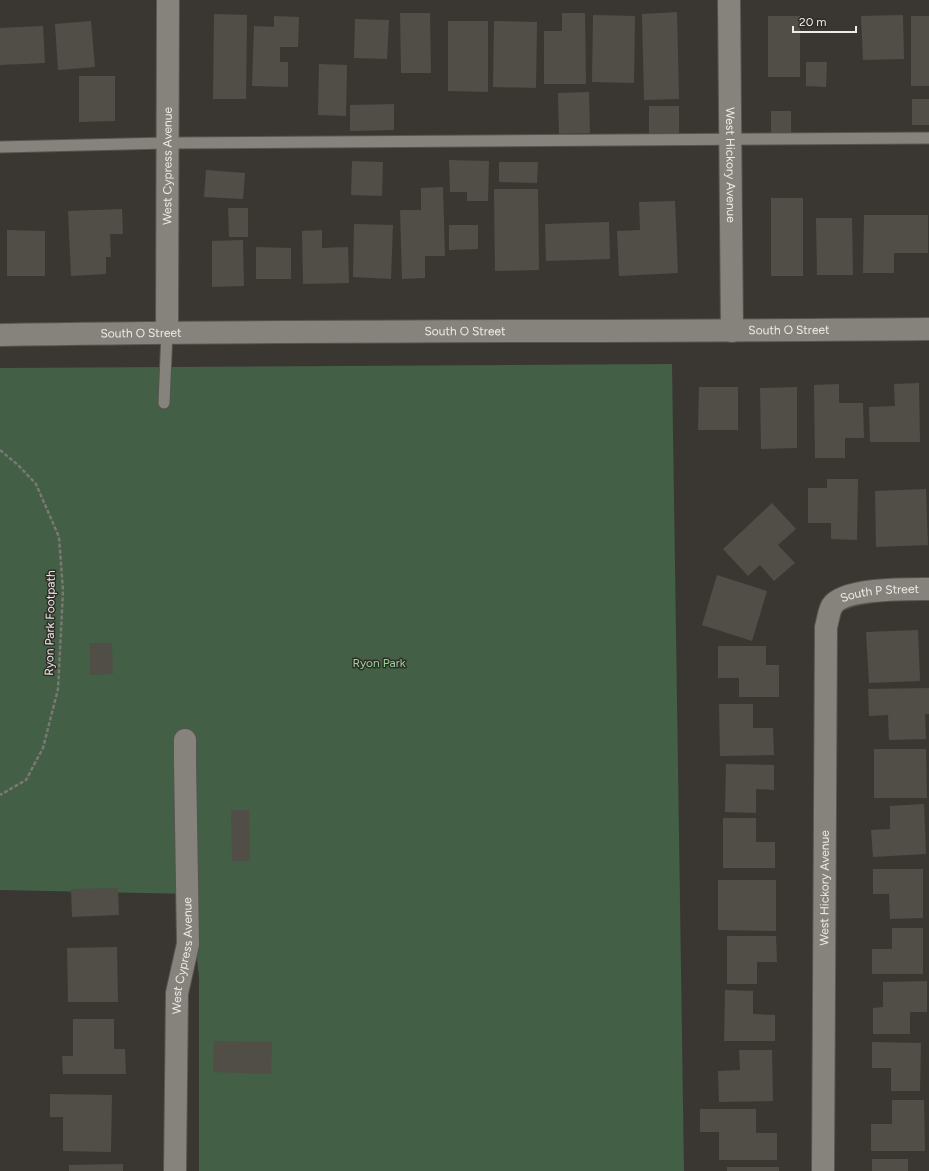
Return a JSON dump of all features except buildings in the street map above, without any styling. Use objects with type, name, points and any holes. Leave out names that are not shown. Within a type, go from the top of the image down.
[{"type":"street","name":"West Cypress Avenue","points":[[167,332],[168,0]]},
{"type":"street","name":"West Hickory Avenue","points":[[729,0],[732,331]]},
{"type":"street","name":"South O Street","points":[[0,335],[167,332],[732,331],[929,329]]},
{"type":"street","name":"South P Street","points":[[832,605],[845,596],[869,591],[929,589]]},
{"type":"street","name":"West Hickory Avenue","points":[[824,1171],[826,627],[832,605]]},
{"type":"street","name":"West Cypress Avenue","points":[[175,1171],[177,993],[188,944],[185,740]]},
{"type":"lane","points":[[0,147],[167,143],[730,138],[929,138]]},
{"type":"lane","points":[[164,403],[167,332]]},
{"type":"path","name":"Ryon Park Footpath","points":[[0,450],[18,465],[36,484],[59,538],[62,591],[58,689],[43,748],[26,780],[0,795]]},
{"type":"green space","name":"Ryon Park","points":[[672,364],[684,1171],[199,1171],[199,978],[191,894],[0,890],[0,368]]}]
